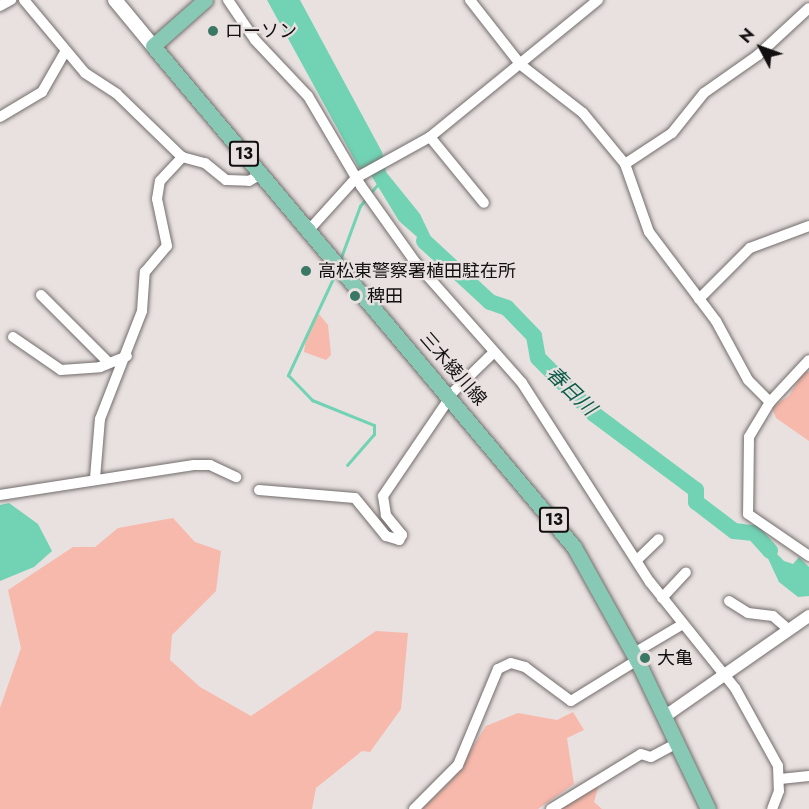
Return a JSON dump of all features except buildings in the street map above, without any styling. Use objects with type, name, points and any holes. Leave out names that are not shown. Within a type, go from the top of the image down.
[{"type":"main road","points":[[115,0],[153,46],[205,0]]},
{"type":"main road","name":"三木綾川線","points":[[153,46],[308,231],[451,396],[574,547],[636,657],[708,809]]},
{"type":"street","points":[[0,6],[11,0]]},
{"type":"street","points":[[24,0],[64,52],[182,157],[205,163],[226,180],[249,181],[261,174]]},
{"type":"street","points":[[228,0],[255,40],[308,96],[358,177],[416,263],[534,399],[662,598],[724,674],[759,725],[780,779],[772,809]]},
{"type":"street","points":[[470,0],[521,65],[583,112],[625,164],[649,232],[699,299],[748,380],[770,402]]},
{"type":"street","points":[[308,231],[358,177],[430,137],[598,0]]},
{"type":"street","points":[[625,164],[672,133],[704,93],[758,55],[809,8]]},
{"type":"street","points":[[0,117],[42,92],[64,52]]},
{"type":"street","points":[[430,137],[484,202]]},
{"type":"street","points":[[96,478],[100,419],[127,356],[142,311],[145,272],[167,246],[157,200],[160,181],[182,157]]},
{"type":"street","points":[[699,299],[750,248],[809,226]]},
{"type":"street","points":[[41,295],[109,363]]},
{"type":"street","points":[[13,337],[61,370],[109,363],[127,356]]},
{"type":"street","points":[[259,490],[354,498],[386,536],[399,540],[402,535],[386,515],[383,496],[451,396],[493,353]]},
{"type":"street","points":[[809,360],[770,402],[749,437],[748,514],[809,556]]},
{"type":"street","points":[[0,495],[38,494],[96,478],[194,465],[210,465],[236,477]]},
{"type":"street","points":[[637,560],[659,538]]},
{"type":"street","points":[[662,598],[686,572]]},
{"type":"street","points":[[729,601],[748,613],[773,616],[789,630]]},
{"type":"street","points":[[664,717],[809,616]]},
{"type":"street","points":[[414,809],[458,765],[498,669],[511,663],[525,668],[571,701],[683,624]]},
{"type":"street","points":[[552,809],[641,754],[651,757],[677,743]]},
{"type":"street","points":[[780,779],[807,775]]},
{"type":"shaded area","points":[[267,0],[300,0],[382,152],[386,172],[420,214],[441,258],[399,221],[371,175],[359,168]]},
{"type":"shaded area","points":[[319,314],[328,325],[331,355],[326,360],[304,352],[307,332]]},
{"type":"shaded area","points":[[804,371],[809,372],[809,441],[776,418],[772,407],[789,396]]},
{"type":"shaded area","points":[[9,503],[38,524],[52,551],[34,567],[0,581],[0,505]]},
{"type":"shaded area","points":[[173,518],[195,542],[221,551],[216,591],[172,635],[170,660],[200,687],[251,716],[376,631],[408,633],[401,709],[370,752],[362,751],[316,788],[312,809],[0,809],[0,708],[21,648],[8,590],[73,547],[95,547],[118,528]]},
{"type":"shaded area","points":[[756,533],[784,561],[793,564],[799,557],[809,567],[809,596],[798,597],[779,582]]},
{"type":"shaded area","points":[[573,712],[584,730],[567,738],[574,784],[538,809],[422,809],[451,781],[486,726],[518,713],[557,720]]},
{"type":"shaded area","points":[[584,782],[599,784],[594,802],[602,809],[556,809],[570,802]]},
{"type":"waterway","points":[[340,260],[360,206],[380,181]]},
{"type":"waterway","name":"春日川","points":[[424,241],[490,302],[507,308],[534,336],[538,358],[594,414],[696,490],[696,502],[734,531],[754,533],[770,551]]},
{"type":"waterway","points":[[336,272],[288,375],[312,400],[374,425],[374,434],[347,465]]},
{"type":"place","name":"ローソン","points":[[213,31]]},
{"type":"place","name":"高松東警察署植田駐在所","points":[[306,271]]},
{"type":"place","name":"稗田","points":[[355,296]]},
{"type":"place","name":"大亀","points":[[645,658]]}]
